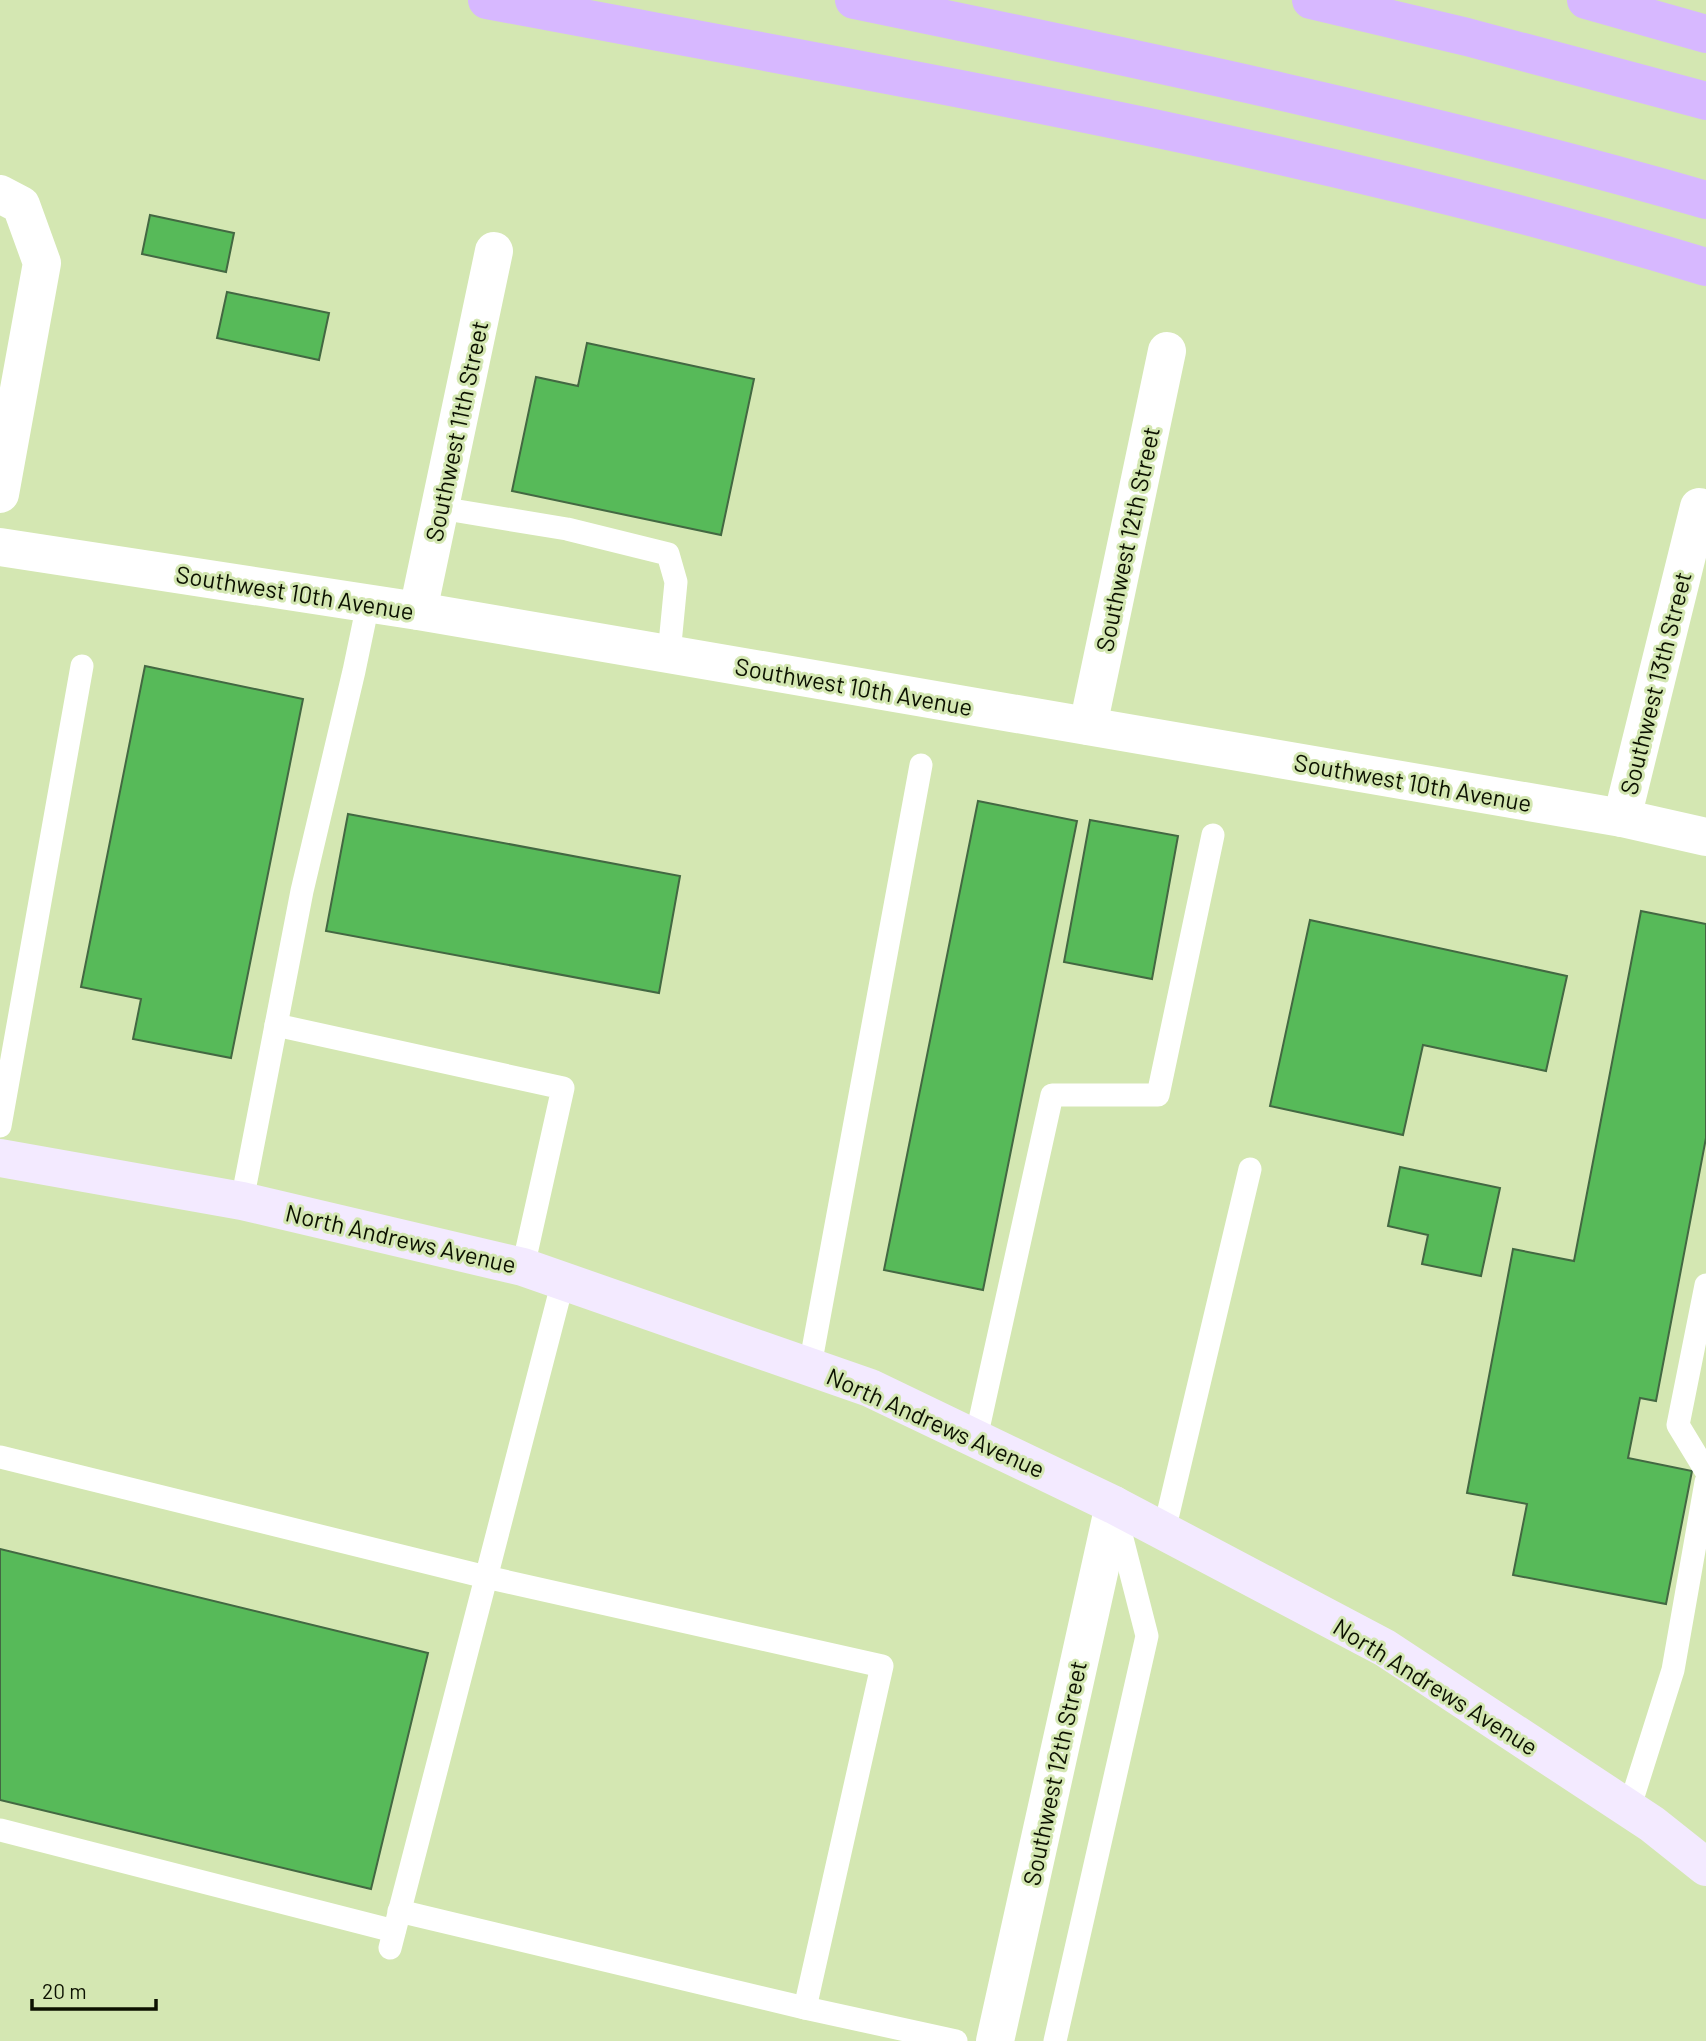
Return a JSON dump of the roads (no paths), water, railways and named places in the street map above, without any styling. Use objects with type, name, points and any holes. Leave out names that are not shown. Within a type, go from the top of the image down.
[{"type":"highway","points":[[487,0],[930,83],[1229,145],[1510,212],[1706,267]]},
{"type":"highway","points":[[854,0],[1309,96],[1597,168],[1706,200]]},
{"type":"highway","points":[[1311,0],[1467,37],[1706,101]]},
{"type":"highway","points":[[1586,0],[1706,34]]},
{"type":"main road","name":"North Andrews Avenue","points":[[0,1158],[242,1201],[523,1267],[870,1388],[1114,1505],[1385,1648],[1652,1825],[1706,1867]]},
{"type":"street","points":[[0,194],[21,205],[42,263],[0,494]]},
{"type":"street","name":"Southwest 11th Street","points":[[418,611],[494,251]]},
{"type":"street","name":"Southwest 12th Street","points":[[1088,726],[1167,351]]},
{"type":"street","name":"Southwest 13th Street","points":[[1622,818],[1699,507]]},
{"type":"street","name":"Southwest 10th Avenue","points":[[0,547],[418,611],[1622,818],[1706,836]]},
{"type":"street","name":"Southwest 12th Street","points":[[995,2041],[1114,1505]]},
{"type":"lane","points":[[440,509],[567,529],[668,554],[676,582],[669,654]]},
{"type":"lane","points":[[242,1201],[302,891],[355,671],[368,604]]},
{"type":"lane","points":[[0,1126],[82,666]]},
{"type":"lane","points":[[810,1366],[921,765]]},
{"type":"lane","points":[[976,1438],[1052,1095],[1158,1095],[1213,835]]},
{"type":"lane","points":[[276,1026],[563,1088],[523,1267]]},
{"type":"lane","points":[[1164,1531],[1250,1170]]},
{"type":"lane","points":[[394,1930],[563,1281]]},
{"type":"lane","points":[[1706,1284],[1678,1425],[1706,1471]]},
{"type":"lane","points":[[0,1457],[486,1577],[882,1666],[805,2007]]},
{"type":"lane","points":[[1629,1810],[1673,1670],[1706,1482]]},
{"type":"lane","points":[[1055,2041],[1147,1636],[1114,1505]]},
{"type":"lane","points":[[0,1830],[394,1930],[805,2007],[956,2041]]}]
